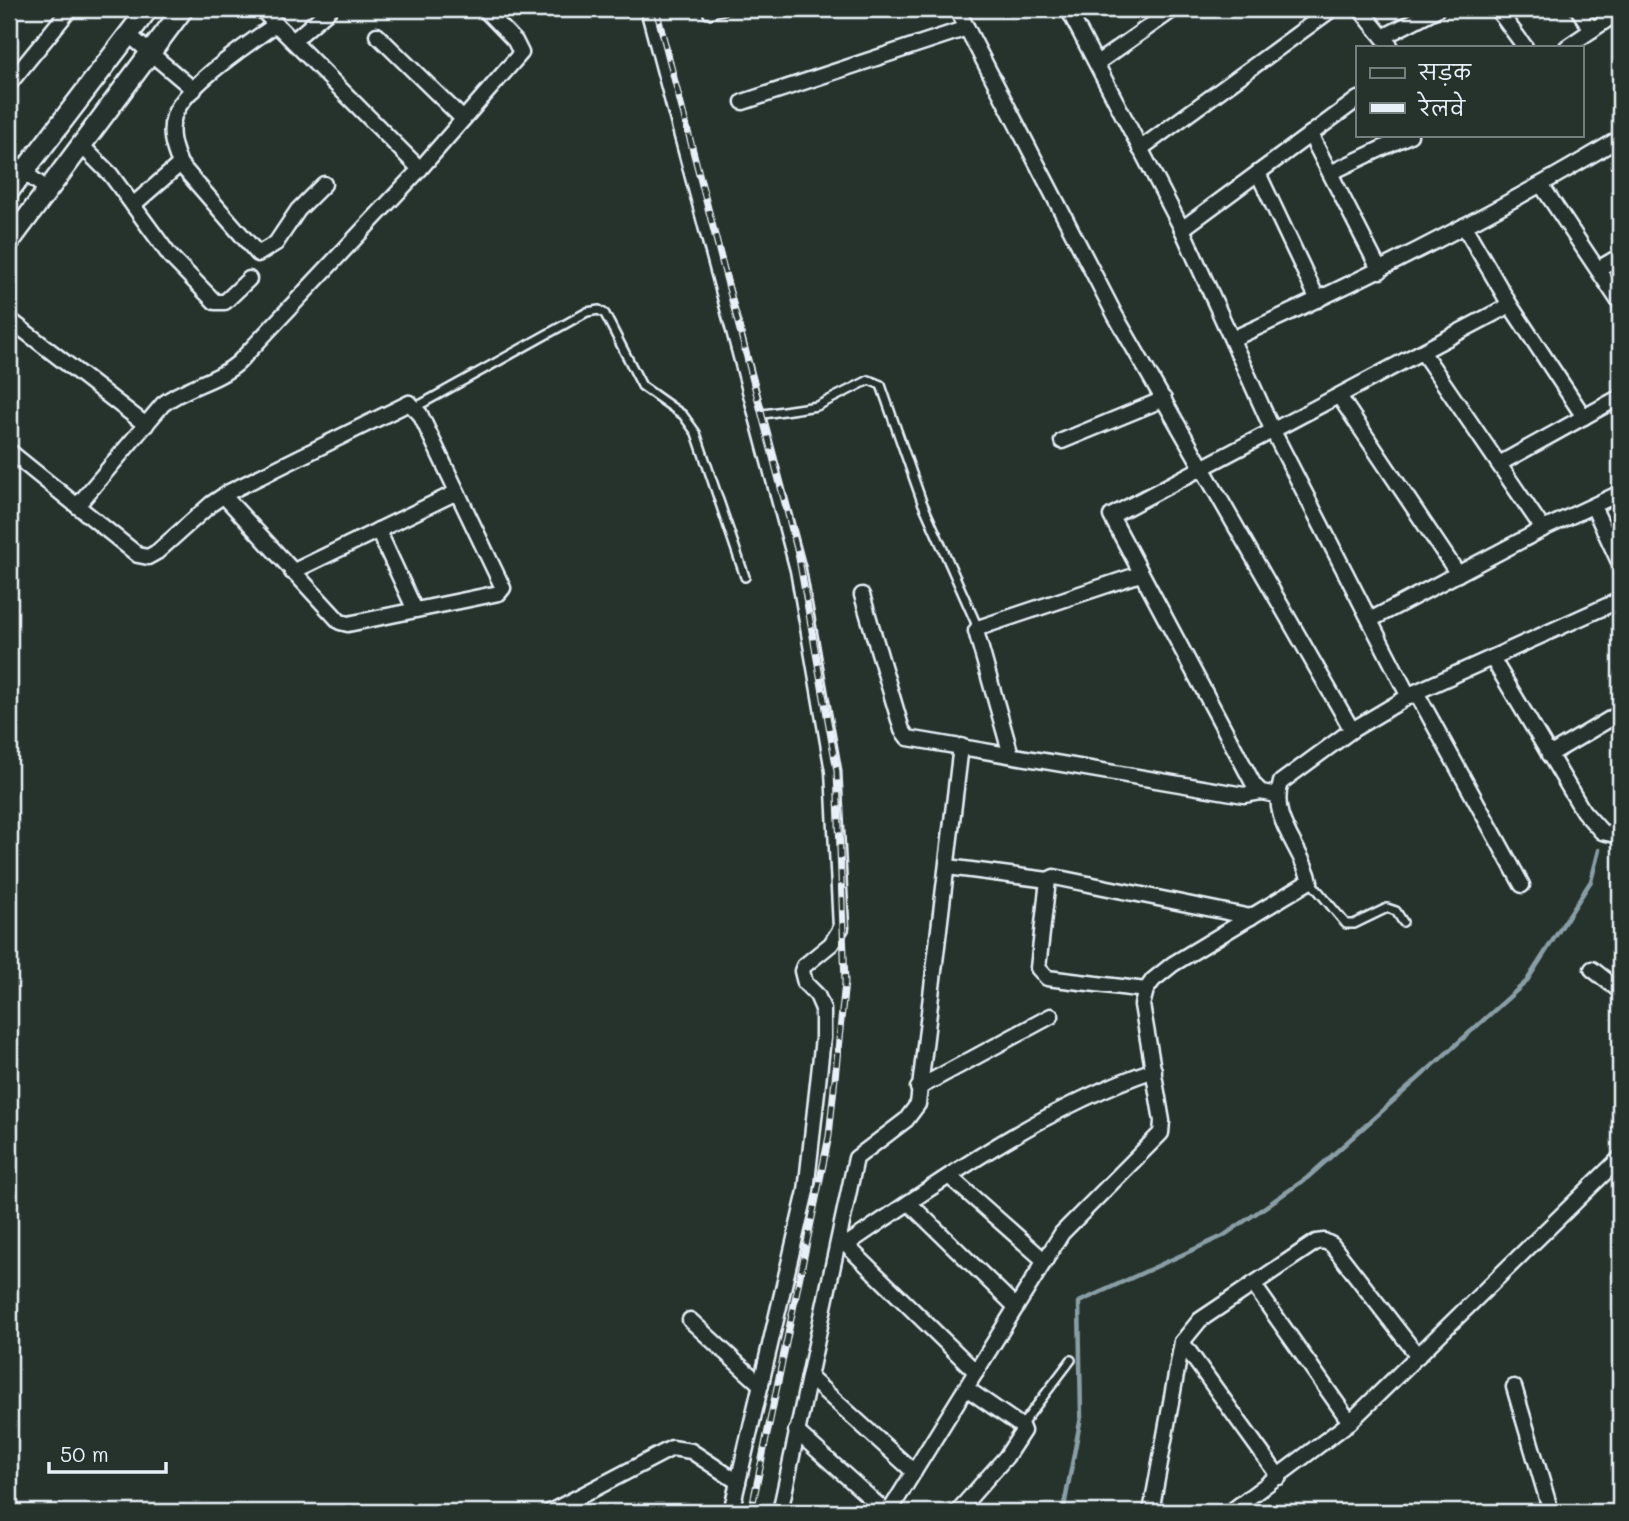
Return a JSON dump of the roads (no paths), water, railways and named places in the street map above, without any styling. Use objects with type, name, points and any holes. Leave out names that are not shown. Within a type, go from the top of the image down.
[{"type":"main road","points":[[9,191],[16,166],[148,9]]},
{"type":"main road","points":[[9,242],[183,9]]},
{"type":"street","points":[[9,84],[69,9]]},
{"type":"street","points":[[261,9],[420,170]]},
{"type":"street","points":[[293,41],[330,9]]},
{"type":"street","points":[[77,506],[163,404],[180,391],[221,375],[238,363],[420,170],[521,53],[515,41],[484,9]]},
{"type":"street","points":[[648,9],[797,570],[833,771],[841,928],[831,944],[804,966],[802,971],[805,983],[821,1002],[822,1038],[806,1191],[731,1512]]},
{"type":"street","points":[[957,9],[1115,315],[1352,730]]},
{"type":"street","points":[[1068,9],[1182,229],[1273,431],[1370,620],[1522,885]]},
{"type":"street","points":[[1097,63],[1174,9]]},
{"type":"street","points":[[1140,149],[1332,9]]},
{"type":"street","points":[[1360,9],[1387,42],[1437,9]]},
{"type":"street","points":[[1497,9],[1524,46]]},
{"type":"street","points":[[1578,9],[1592,30]]},
{"type":"street","points":[[1568,46],[1620,11]]},
{"type":"street","points":[[276,24],[182,101],[173,117],[173,149],[180,164],[258,254],[276,243],[298,210],[324,184]]},
{"type":"street","points":[[743,102],[967,28]]},
{"type":"street","points":[[128,34],[194,90]]},
{"type":"street","points":[[377,35],[463,119]]},
{"type":"street","points":[[1182,229],[1356,100]]},
{"type":"street","points":[[1310,134],[1380,271]]},
{"type":"street","points":[[1330,173],[1408,136]]},
{"type":"street","points":[[1232,339],[1380,271],[1542,186],[1620,138]]},
{"type":"street","points":[[81,145],[105,168],[170,256],[215,302],[225,302],[249,279]]},
{"type":"street","points":[[133,205],[180,164]]},
{"type":"street","points":[[16,166],[48,190]]},
{"type":"street","points":[[1258,173],[1318,300]]},
{"type":"street","points":[[1542,186],[1620,303]]},
{"type":"street","points":[[1464,226],[1510,305],[1584,417]]},
{"type":"street","points":[[1598,269],[1620,256]]},
{"type":"street","points":[[1261,792],[1254,785],[1139,575],[1111,516],[1201,466],[1423,353],[1510,305]]},
{"type":"street","points":[[9,320],[146,425]]},
{"type":"street","points":[[1423,353],[1543,529]]},
{"type":"street","points":[[1339,396],[1458,574]]},
{"type":"street","points":[[1499,464],[1620,397]]},
{"type":"street","points":[[1062,441],[1164,399]]},
{"type":"street","points":[[9,451],[138,555],[148,557],[224,496],[402,404],[409,403],[415,407],[503,588],[499,593],[348,624],[340,622],[224,496]]},
{"type":"street","points":[[292,572],[457,492]]},
{"type":"street","points":[[1370,620],[1543,529],[1620,494]]},
{"type":"street","points":[[1593,506],[1620,564]]},
{"type":"street","points":[[378,530],[415,610]]},
{"type":"street","points":[[1011,755],[976,631],[978,628],[1139,575]]},
{"type":"street","points":[[862,595],[904,735],[1244,795],[1261,792],[1277,795]]},
{"type":"street","points":[[796,1431],[888,1512],[1062,1233],[1161,1133],[1163,1121],[1142,1005],[1146,990],[1173,964],[1310,881],[1278,811],[1277,795],[1281,782],[1352,730],[1413,695],[1620,600]]},
{"type":"street","points":[[1492,658],[1583,811],[1602,832],[1620,836]]},
{"type":"street","points":[[1549,755],[1620,713]]},
{"type":"street","points":[[780,1512],[808,1377],[842,1241],[856,1158],[913,1114],[918,1104],[961,746]]},
{"type":"street","points":[[948,867],[1048,880],[1054,877],[1251,916]]},
{"type":"street","points":[[1048,880],[1038,968],[1041,974],[1047,978],[1146,990]]},
{"type":"street","points":[[1592,969],[1620,991]]},
{"type":"street","points":[[918,1088],[1051,1016]]},
{"type":"street","points":[[842,1241],[1060,1111],[1122,1081],[1154,1070]]},
{"type":"street","points":[[1230,1512],[1350,1422],[1620,1158]]},
{"type":"street","points":[[950,1177],[1045,1261]]},
{"type":"street","points":[[909,1203],[1016,1307]]},
{"type":"street","points":[[842,1241],[976,1372]]},
{"type":"street","points":[[1151,1512],[1182,1342],[1200,1320],[1316,1242],[1324,1241],[1332,1245],[1418,1356]]},
{"type":"street","points":[[1253,1284],[1350,1422]]},
{"type":"street","points":[[690,1320],[761,1385]]},
{"type":"street","points":[[1182,1342],[1279,1477]]},
{"type":"street","points":[[808,1377],[914,1472]]},
{"type":"street","points":[[1514,1387],[1551,1512]]},
{"type":"street","points":[[957,1512],[1006,1457],[1023,1431],[1021,1426],[966,1388]]},
{"type":"street","points":[[550,1512],[672,1448],[691,1451],[738,1482]]},
{"type":"lane","points":[[708,14],[727,9]]},
{"type":"lane","points":[[415,407],[587,312],[599,310],[605,314],[642,386],[683,415],[696,433],[745,577]]},
{"type":"lane","points":[[757,415],[817,406],[861,382],[876,381],[881,385],[922,502],[978,628]]},
{"type":"lane","points":[[1310,881],[1346,924],[1354,924],[1387,908],[1396,911],[1403,922]]},
{"type":"lane","points":[[1021,1426],[1071,1360]]},
{"type":"waterway","points":[[1612,824],[1620,814]]},
{"type":"waterway","points":[[1063,1512],[1081,1417],[1079,1302],[1223,1236],[1307,1178],[1526,982],[1591,881],[1599,850]]},
{"type":"railway","points":[[656,9],[798,553],[837,771],[845,982],[829,1136],[751,1512]]}]
